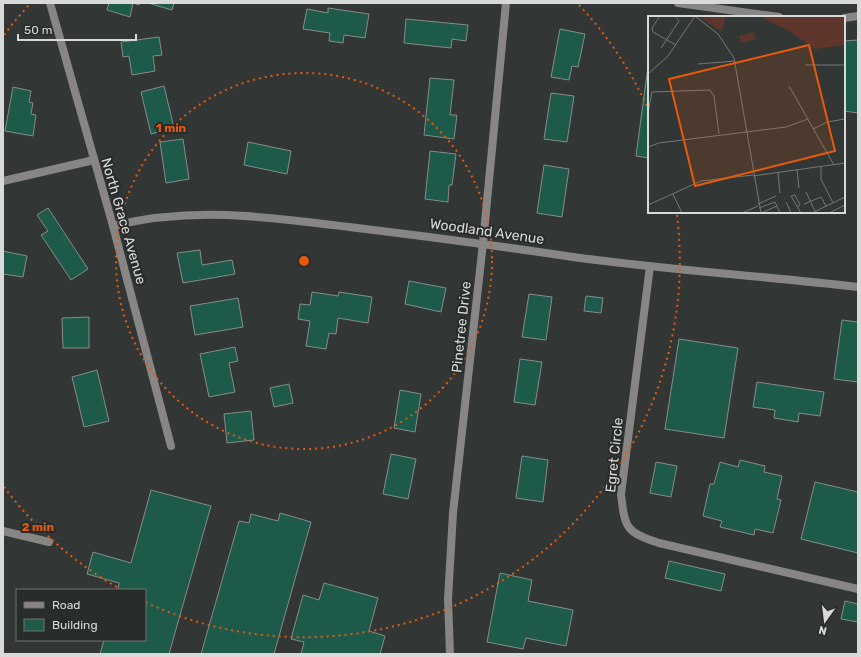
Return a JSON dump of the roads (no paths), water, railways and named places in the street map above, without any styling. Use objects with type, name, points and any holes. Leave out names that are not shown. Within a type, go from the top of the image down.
[{"type":"street","name":"North Grace Avenue","points":[[50,3],[113,226],[172,446]]},
{"type":"street","name":"Pinetree Drive","points":[[450,654],[448,599],[453,513],[483,243],[506,3]]},
{"type":"street","points":[[678,3],[772,16]]},
{"type":"street","points":[[845,18],[858,16]]},
{"type":"street","points":[[3,181],[94,160]]},
{"type":"street","name":"Woodland Avenue","points":[[113,226],[168,216],[250,215],[483,243],[650,266],[784,278],[858,287]]},
{"type":"street","name":"Egret Circle","points":[[650,266],[621,494],[624,519],[636,535],[659,543],[858,589]]},
{"type":"street","points":[[3,531],[49,542]]}]
